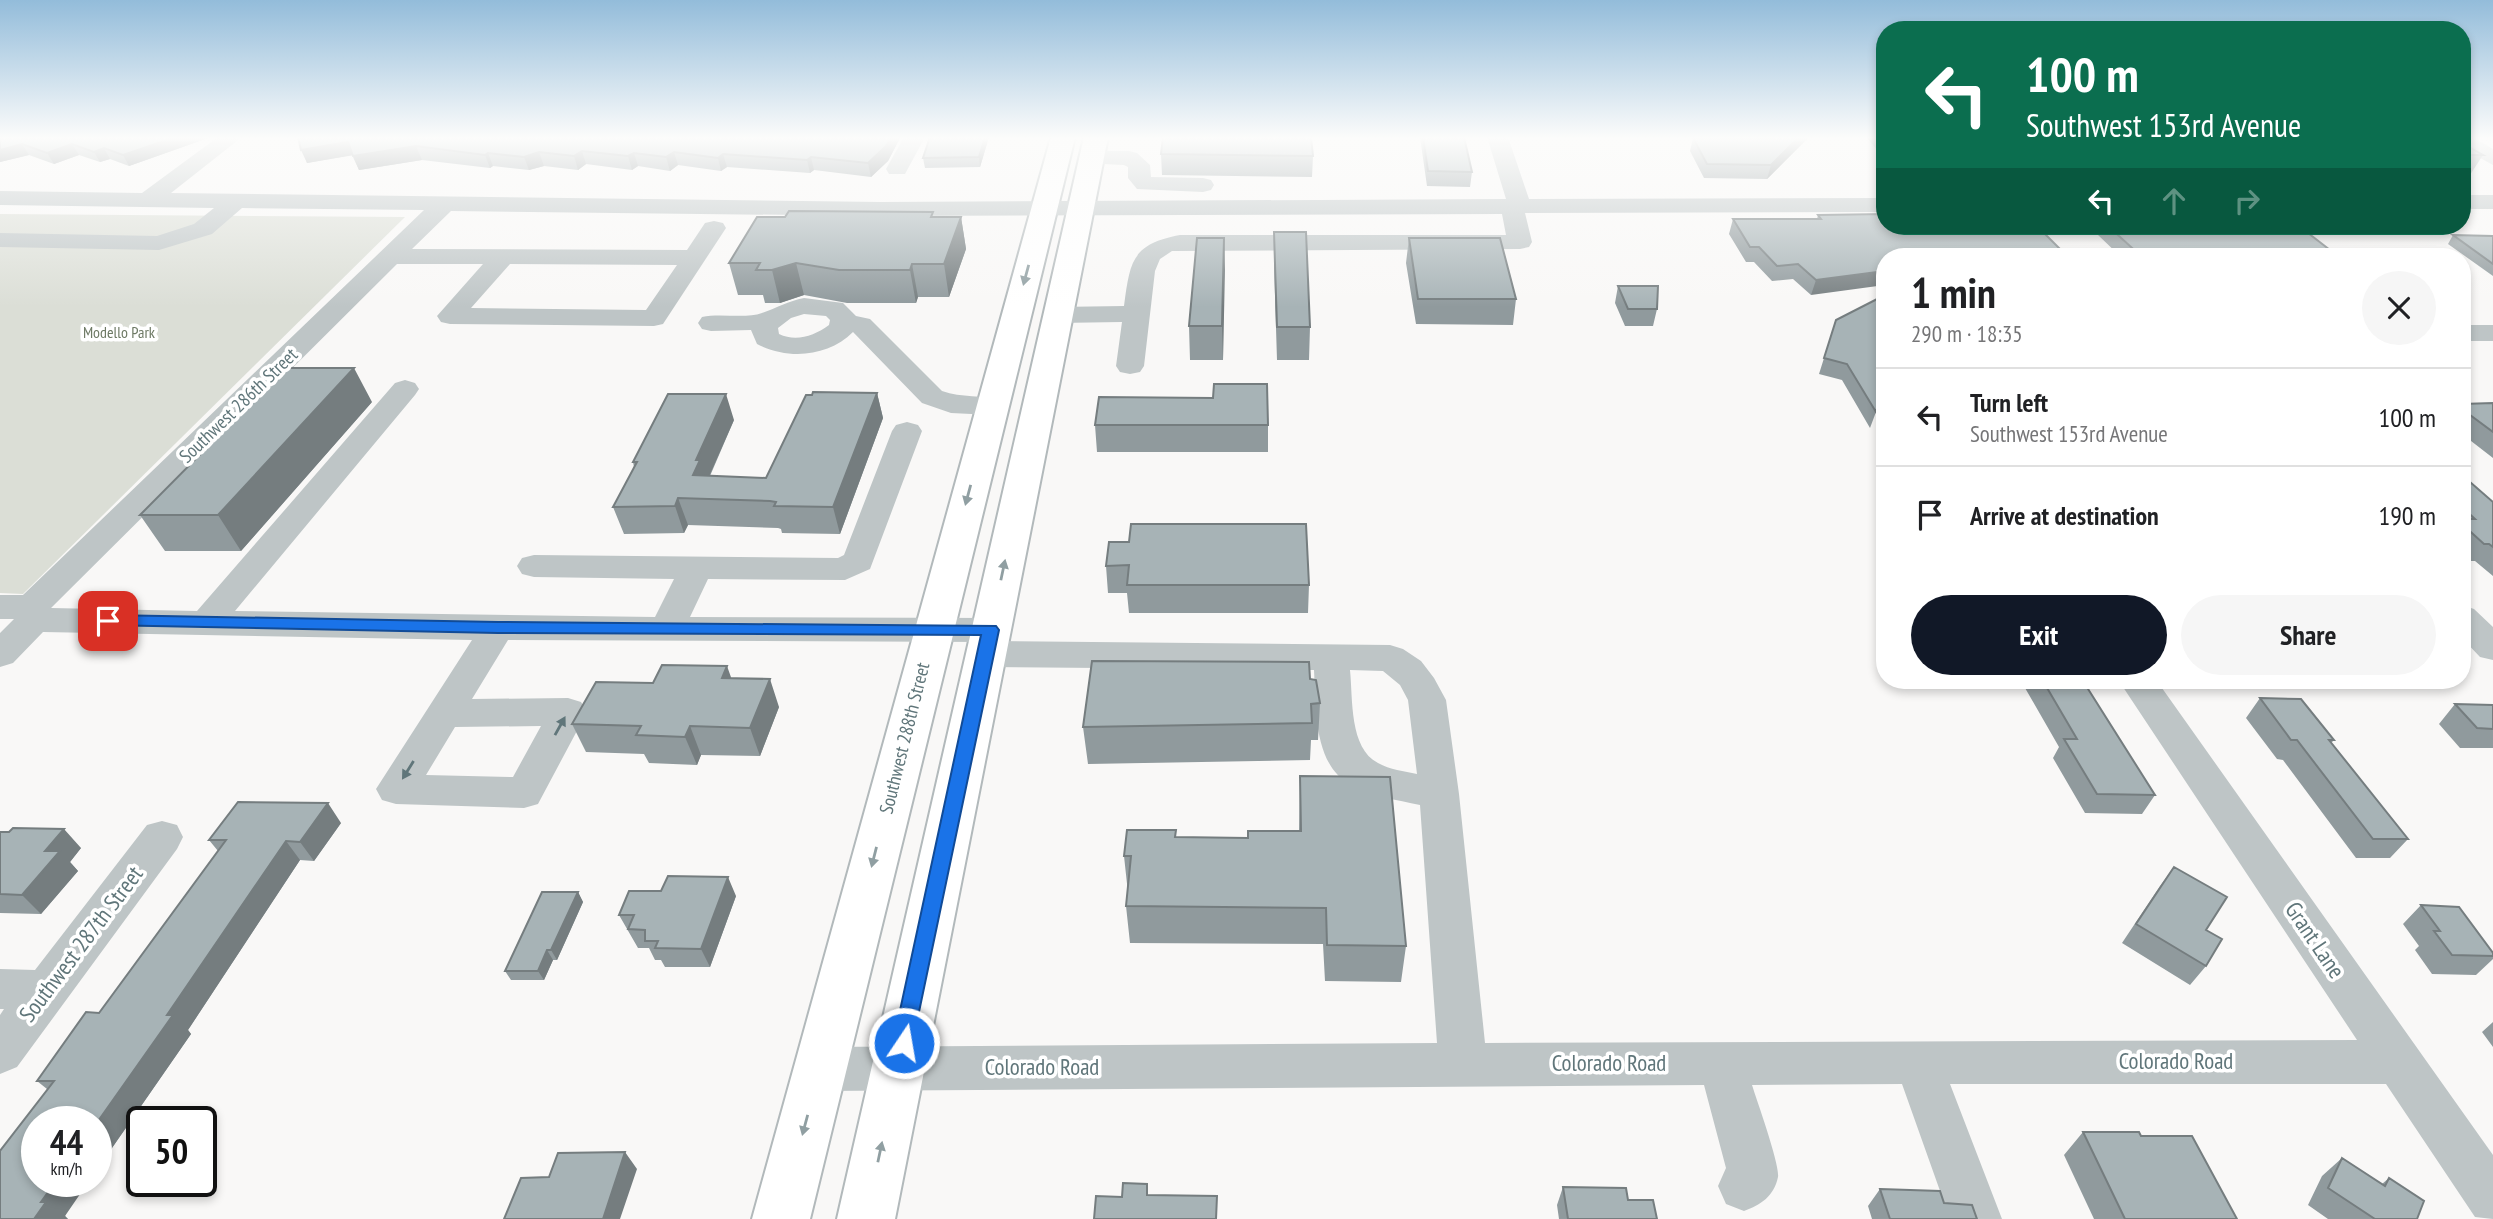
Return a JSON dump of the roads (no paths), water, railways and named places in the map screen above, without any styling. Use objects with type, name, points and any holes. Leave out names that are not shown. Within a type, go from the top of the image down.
[{"type":"main road","name":"Southwest 288th Street","points":[[866,1219],[1057,315],[1062,194]]},
{"type":"main road","name":"Southwest 288th Street","points":[[781,1219],[992,406],[1062,209],[1070,194]]},
{"type":"main road","points":[[992,406],[1038,407]]},
{"type":"street","points":[[147,200],[155,194]]},
{"type":"street","points":[[1313,194],[1324,217]]},
{"type":"street","points":[[1324,217],[1329,194]]},
{"type":"street","points":[[1130,366],[1146,260],[1158,248],[1324,217],[1520,242],[1513,194]]},
{"type":"street","points":[[0,215],[11,198],[1062,209],[1324,217],[1516,207],[1876,205]]},
{"type":"street","points":[[0,240],[159,243],[203,229],[236,201]]},
{"type":"street","points":[[2471,202],[2493,202]]},
{"type":"street","name":"Southwest 286th Street","points":[[0,654],[22,612],[445,203]]},
{"type":"street","points":[[503,257],[450,316],[654,318],[714,228]]},
{"type":"street","points":[[391,256],[694,258]]},
{"type":"street","points":[[816,305],[834,309],[844,318],[844,323],[841,329],[826,340],[792,346],[767,338],[764,327],[783,311],[816,305]]},
{"type":"street","points":[[1057,315],[1136,314]]},
{"type":"street","points":[[711,323],[768,321]]},
{"type":"street","points":[[844,323],[862,325],[932,397],[951,404],[992,406]]},
{"type":"street","points":[[207,622],[405,389]]},
{"type":"street","points":[[534,566],[845,569],[859,561],[906,430]]},
{"type":"street","points":[[666,629],[696,568]]},
{"type":"street","points":[[22,612],[207,622],[498,628],[932,630],[988,642],[1390,658],[1402,664],[1422,687],[1427,700],[1439,794],[1463,1064]]},
{"type":"street","points":[[2471,626],[2493,648]]},
{"type":"street","points":[[445,713],[498,628]]},
{"type":"street","points":[[1331,657],[1340,747],[1348,762],[1364,774],[1439,794]]},
{"type":"street","name":"Grant Lane","points":[[2143,689],[2493,1199]]},
{"type":"street","name":"Southwest 287th Street","points":[[0,1052],[162,837]]},
{"type":"street","points":[[0,989],[47,990]]},
{"type":"street","points":[[1722,1062],[1753,1175],[1744,1186]]},
{"type":"street","name":"Colorado Road","points":[[820,1069],[1722,1062],[2399,1062]]},
{"type":"street","points":[[1918,1062],[1976,1219]]},
{"type":"park label","name":"Modello Park","points":[[119,332]]}]
